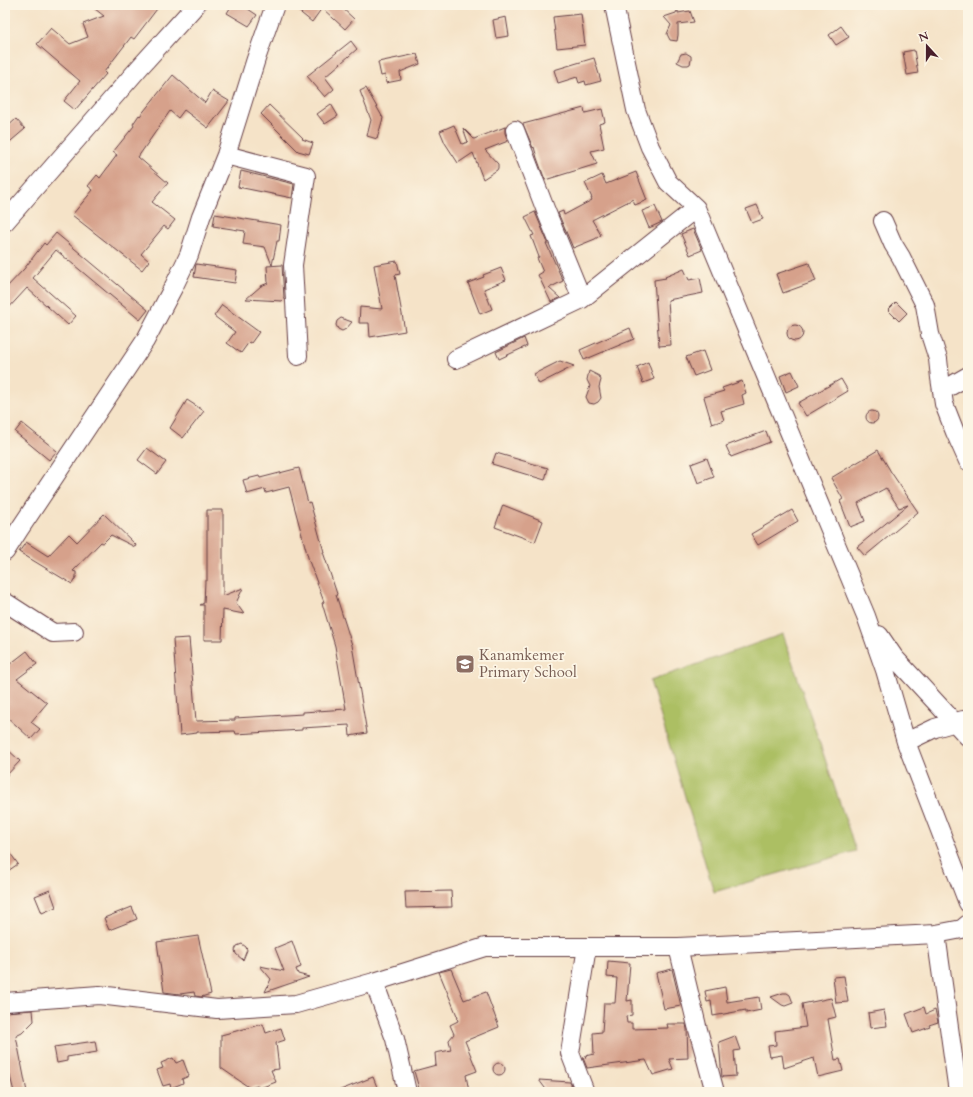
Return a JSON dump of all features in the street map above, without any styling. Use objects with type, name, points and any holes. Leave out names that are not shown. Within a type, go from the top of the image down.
[{"type":"street","points":[[5,222],[196,5]]},
{"type":"street","points":[[5,552],[144,342],[174,286],[189,254],[201,217],[226,155],[256,59],[275,5]]},
{"type":"street","points":[[614,5],[636,110],[650,147],[668,182],[696,208],[866,616],[885,670],[906,742],[968,903]]},
{"type":"street","points":[[515,130],[582,299]]},
{"type":"street","points":[[226,155],[306,176],[293,265],[298,356]]},
{"type":"street","points":[[456,360],[582,299],[696,208]]},
{"type":"street","points":[[883,221],[893,244],[925,305],[930,334],[938,360],[944,404],[968,461]]},
{"type":"street","points":[[942,391],[968,376]]},
{"type":"street","points":[[5,602],[52,633],[74,632]]},
{"type":"street","points":[[866,616],[894,657],[961,721],[968,737]]},
{"type":"street","points":[[906,742],[935,728],[961,721]]},
{"type":"street","points":[[5,1002],[99,996],[217,1009],[296,1004],[374,982],[485,947],[678,947],[936,934],[962,929],[968,924]]},
{"type":"street","points":[[936,934],[958,1092]]},
{"type":"street","points":[[585,1092],[570,1052],[587,946]]},
{"type":"street","points":[[678,947],[715,1092]]},
{"type":"street","points":[[374,982],[395,1039],[407,1092]]},
{"type":"green space","points":[[783,634],[856,851],[714,892],[650,681]]},
{"type":"building","points":[[90,5],[160,5],[134,39],[131,37],[104,72],[106,74],[75,110],[64,101],[80,81],[37,44],[51,28],[70,44],[88,37],[83,24],[104,16]]},
{"type":"building","points":[[232,5],[242,5],[257,15],[249,26],[227,13]]},
{"type":"building","points":[[291,5],[339,5],[354,19],[345,29],[322,8],[312,22]]},
{"type":"building","points":[[678,9],[678,13],[690,11],[694,22],[678,24],[677,41],[670,40],[667,34],[671,25],[664,17],[676,13]]},
{"type":"building","points":[[581,14],[585,45],[557,48],[553,17]]},
{"type":"building","points":[[506,17],[509,36],[496,38],[493,20]]},
{"type":"building","points":[[841,26],[849,37],[836,45],[829,35]]},
{"type":"building","points":[[351,41],[357,49],[325,77],[334,89],[325,97],[307,76]]},
{"type":"building","points":[[914,50],[918,73],[907,75],[903,52]]},
{"type":"building","points":[[686,53],[691,56],[690,64],[683,65],[677,62],[681,54]]},
{"type":"building","points":[[417,54],[420,64],[400,72],[401,80],[386,83],[385,75],[381,76],[378,62]]},
{"type":"building","points":[[594,58],[601,81],[586,85],[585,81],[579,83],[577,77],[558,83],[554,70]]},
{"type":"building","points":[[173,75],[205,103],[212,91],[229,101],[208,128],[184,110],[178,118],[170,111],[138,157],[168,183],[152,202],[175,220],[168,229],[164,226],[141,254],[149,261],[142,270],[72,215],[93,190],[88,186],[97,175],[100,178],[117,155],[113,152],[134,126],[133,124],[139,115],[140,116]]},
{"type":"building","points":[[366,88],[383,118],[377,139],[367,136],[371,120],[360,91]]},
{"type":"building","points":[[331,104],[338,116],[325,124],[317,114]]},
{"type":"building","points":[[269,105],[303,138],[302,139],[313,143],[309,154],[298,151],[261,114]]},
{"type":"building","points":[[584,108],[585,113],[602,109],[605,122],[599,124],[604,148],[591,151],[597,164],[545,180],[534,147],[533,148],[523,124]]},
{"type":"building","points":[[16,119],[25,129],[5,146],[5,129]]},
{"type":"building","points":[[454,125],[462,144],[468,142],[463,128],[474,139],[505,127],[505,133],[508,141],[485,150],[498,164],[497,170],[483,179],[473,153],[458,163],[445,143],[440,131]]},
{"type":"building","points":[[241,171],[294,184],[292,198],[238,187]]},
{"type":"building","points":[[636,172],[647,200],[635,205],[633,199],[592,220],[601,235],[573,248],[558,213],[563,211],[564,215],[592,200],[585,183],[602,175],[606,184]]},
{"type":"building","points":[[757,205],[763,219],[752,223],[746,209]]},
{"type":"building","points":[[655,206],[662,222],[649,228],[642,211]]},
{"type":"building","points":[[535,212],[548,243],[546,243],[563,281],[549,288],[560,298],[551,302],[538,275],[543,272],[537,258],[539,257],[531,236],[534,235],[525,217]]},
{"type":"building","points":[[215,214],[281,225],[279,241],[277,241],[272,265],[265,247],[243,244],[245,231],[213,226]]},
{"type":"building","points":[[693,229],[702,250],[690,255],[681,234]]},
{"type":"building","points":[[56,233],[148,310],[140,320],[56,250],[33,278],[76,316],[68,325],[27,288],[5,312],[5,289],[24,269],[44,243],[46,245]]},
{"type":"building","points":[[397,261],[400,274],[395,275],[405,331],[370,337],[369,323],[359,323],[360,307],[382,309],[374,265]]},
{"type":"building","points":[[809,263],[816,281],[783,293],[776,274]]},
{"type":"building","points":[[196,264],[237,270],[235,283],[194,277]]},
{"type":"building","points":[[282,265],[284,298],[282,301],[246,299],[261,286],[268,283],[267,266]]},
{"type":"building","points":[[501,268],[506,280],[484,289],[492,309],[480,314],[468,283]]},
{"type":"building","points":[[684,269],[689,280],[700,278],[703,293],[668,300],[671,345],[659,346],[654,280],[666,278],[665,277]]},
{"type":"building","points":[[896,302],[907,313],[899,321],[888,310]]},
{"type":"building","points":[[222,305],[259,332],[241,353],[227,343],[235,332],[214,316]]},
{"type":"building","points":[[341,318],[352,322],[342,331],[338,329],[336,325],[337,321]]},
{"type":"building","points":[[795,325],[801,327],[803,333],[801,339],[795,341],[789,339],[787,333],[789,327]]},
{"type":"building","points":[[630,328],[634,339],[584,360],[580,350]]},
{"type":"building","points":[[524,338],[527,346],[499,359],[496,352]]},
{"type":"building","points":[[703,351],[710,370],[694,376],[686,357]]},
{"type":"building","points":[[560,361],[574,366],[539,384],[534,374]]},
{"type":"building","points":[[648,362],[654,379],[643,383],[637,367]]},
{"type":"building","points":[[589,371],[599,376],[601,380],[599,387],[601,398],[594,404],[589,403],[586,397],[590,386],[587,380]]},
{"type":"building","points":[[792,371],[799,386],[786,392],[780,376]]},
{"type":"building","points":[[841,379],[848,391],[806,416],[798,403]]},
{"type":"building","points":[[742,381],[746,393],[742,395],[744,404],[721,411],[724,420],[712,424],[704,397],[724,391],[722,388]]},
{"type":"building","points":[[187,400],[204,411],[183,438],[170,428]]},
{"type":"building","points":[[870,411],[874,411],[878,417],[874,423],[870,423],[866,419],[866,415]]},
{"type":"building","points":[[22,423],[57,451],[49,460],[15,432]]},
{"type":"building","points":[[766,431],[770,442],[731,457],[726,446]]},
{"type":"building","points":[[147,448],[166,462],[157,474],[138,460]]},
{"type":"building","points":[[878,450],[918,512],[865,556],[857,547],[908,505],[899,508],[886,488],[858,503],[865,521],[850,527],[840,501],[843,499],[831,478]]},
{"type":"building","points":[[496,453],[548,468],[545,480],[492,464]]},
{"type":"building","points":[[707,458],[714,477],[698,483],[691,464]]},
{"type":"building","points":[[299,468],[308,503],[310,502],[323,552],[352,645],[367,733],[350,736],[349,725],[302,728],[302,730],[236,734],[235,731],[197,732],[180,735],[173,639],[189,638],[196,721],[235,720],[235,718],[303,714],[303,712],[346,709],[335,646],[322,603],[324,602],[309,561],[289,487],[266,493],[265,489],[247,494],[243,480],[259,476],[260,478]]},
{"type":"building","points":[[503,505],[543,521],[535,542],[495,527]]},
{"type":"building","points":[[207,510],[223,510],[223,596],[243,588],[236,603],[244,614],[223,610],[222,640],[204,640],[204,605],[200,605],[204,603],[205,581],[207,581]]},
{"type":"building","points":[[792,510],[798,521],[758,545],[751,534]]},
{"type":"building","points":[[104,514],[136,545],[135,547],[111,535],[103,543],[101,542],[73,571],[76,572],[76,577],[72,584],[19,552],[26,542],[48,556],[69,534],[77,542]]},
{"type":"building","points":[[27,651],[37,664],[17,679],[47,703],[31,722],[40,729],[31,739],[5,715],[5,668]]},
{"type":"building","points":[[5,747],[20,761],[5,777]]},
{"type":"building","points":[[5,846],[18,864],[5,873]]},
{"type":"building","points":[[50,890],[56,907],[42,913],[35,896]]},
{"type":"building","points":[[451,891],[452,907],[406,908],[405,892]]},
{"type":"building","points":[[132,907],[137,919],[109,930],[104,918]]},
{"type":"building","points":[[198,936],[211,994],[201,997],[195,996],[194,992],[180,994],[164,992],[157,942]]},
{"type":"building","points":[[292,941],[301,967],[296,969],[298,974],[309,977],[265,992],[271,979],[260,966],[284,971],[275,948]]},
{"type":"building","points":[[242,944],[247,950],[243,960],[236,954],[235,950],[237,946]]},
{"type":"building","points":[[608,961],[630,963],[627,1001],[632,1000],[632,1015],[626,1016],[627,1023],[632,1023],[632,1029],[668,1028],[667,1024],[686,1024],[688,1058],[669,1059],[673,1069],[653,1075],[646,1060],[587,1068],[583,1058],[594,1054],[593,1033],[602,1032],[604,1003],[615,1003],[617,978],[607,977]]},
{"type":"building","points":[[451,969],[464,1000],[486,992],[499,1027],[465,1041],[477,1071],[466,1075],[469,1092],[420,1092],[414,1071],[436,1065],[435,1053],[451,1050],[449,1040],[454,1034],[450,1025],[458,1021],[458,1018],[439,972]]},
{"type":"building","points":[[672,969],[681,1006],[664,1009],[656,973]]},
{"type":"building","points":[[844,976],[848,1002],[836,1003],[833,977]]},
{"type":"building","points":[[725,987],[727,1002],[759,997],[761,1010],[746,1013],[746,1010],[713,1016],[711,1001],[707,1002],[705,991]]},
{"type":"building","points":[[783,993],[790,995],[793,1003],[785,1006],[771,997]]},
{"type":"building","points":[[831,998],[836,1017],[828,1019],[835,1060],[840,1059],[843,1071],[818,1077],[814,1058],[784,1068],[782,1055],[770,1057],[768,1046],[776,1045],[775,1031],[806,1027],[802,1004]]},
{"type":"building","points":[[924,1007],[926,1014],[935,1010],[938,1022],[929,1025],[930,1027],[913,1033],[906,1014]]},
{"type":"building","points":[[33,1010],[34,1021],[22,1033],[16,1036],[27,1092],[14,1092],[5,1056],[5,1012]]},
{"type":"building","points":[[884,1010],[887,1026],[870,1028],[868,1013]]},
{"type":"building","points":[[263,1024],[266,1033],[281,1028],[285,1040],[276,1043],[279,1069],[271,1070],[276,1082],[260,1088],[257,1086],[250,1088],[221,1068],[221,1035]]},
{"type":"building","points":[[735,1036],[740,1050],[734,1051],[736,1076],[722,1077],[719,1042]]},
{"type":"building","points":[[95,1041],[97,1052],[67,1057],[67,1061],[57,1063],[54,1047]]},
{"type":"building","points":[[173,1058],[176,1063],[183,1060],[189,1076],[182,1079],[183,1083],[171,1088],[170,1084],[163,1086],[157,1070],[163,1068],[161,1063]]},
{"type":"building","points":[[499,1063],[503,1065],[505,1069],[503,1073],[499,1075],[495,1073],[493,1069],[495,1065]]},
{"type":"building","points":[[373,1077],[379,1092],[338,1092],[338,1091]]},
{"type":"building","points":[[539,1080],[570,1082],[574,1092],[548,1092]]},
{"type":"place","name":"Kanamkemer Primary School","points":[[465,664]]}]
